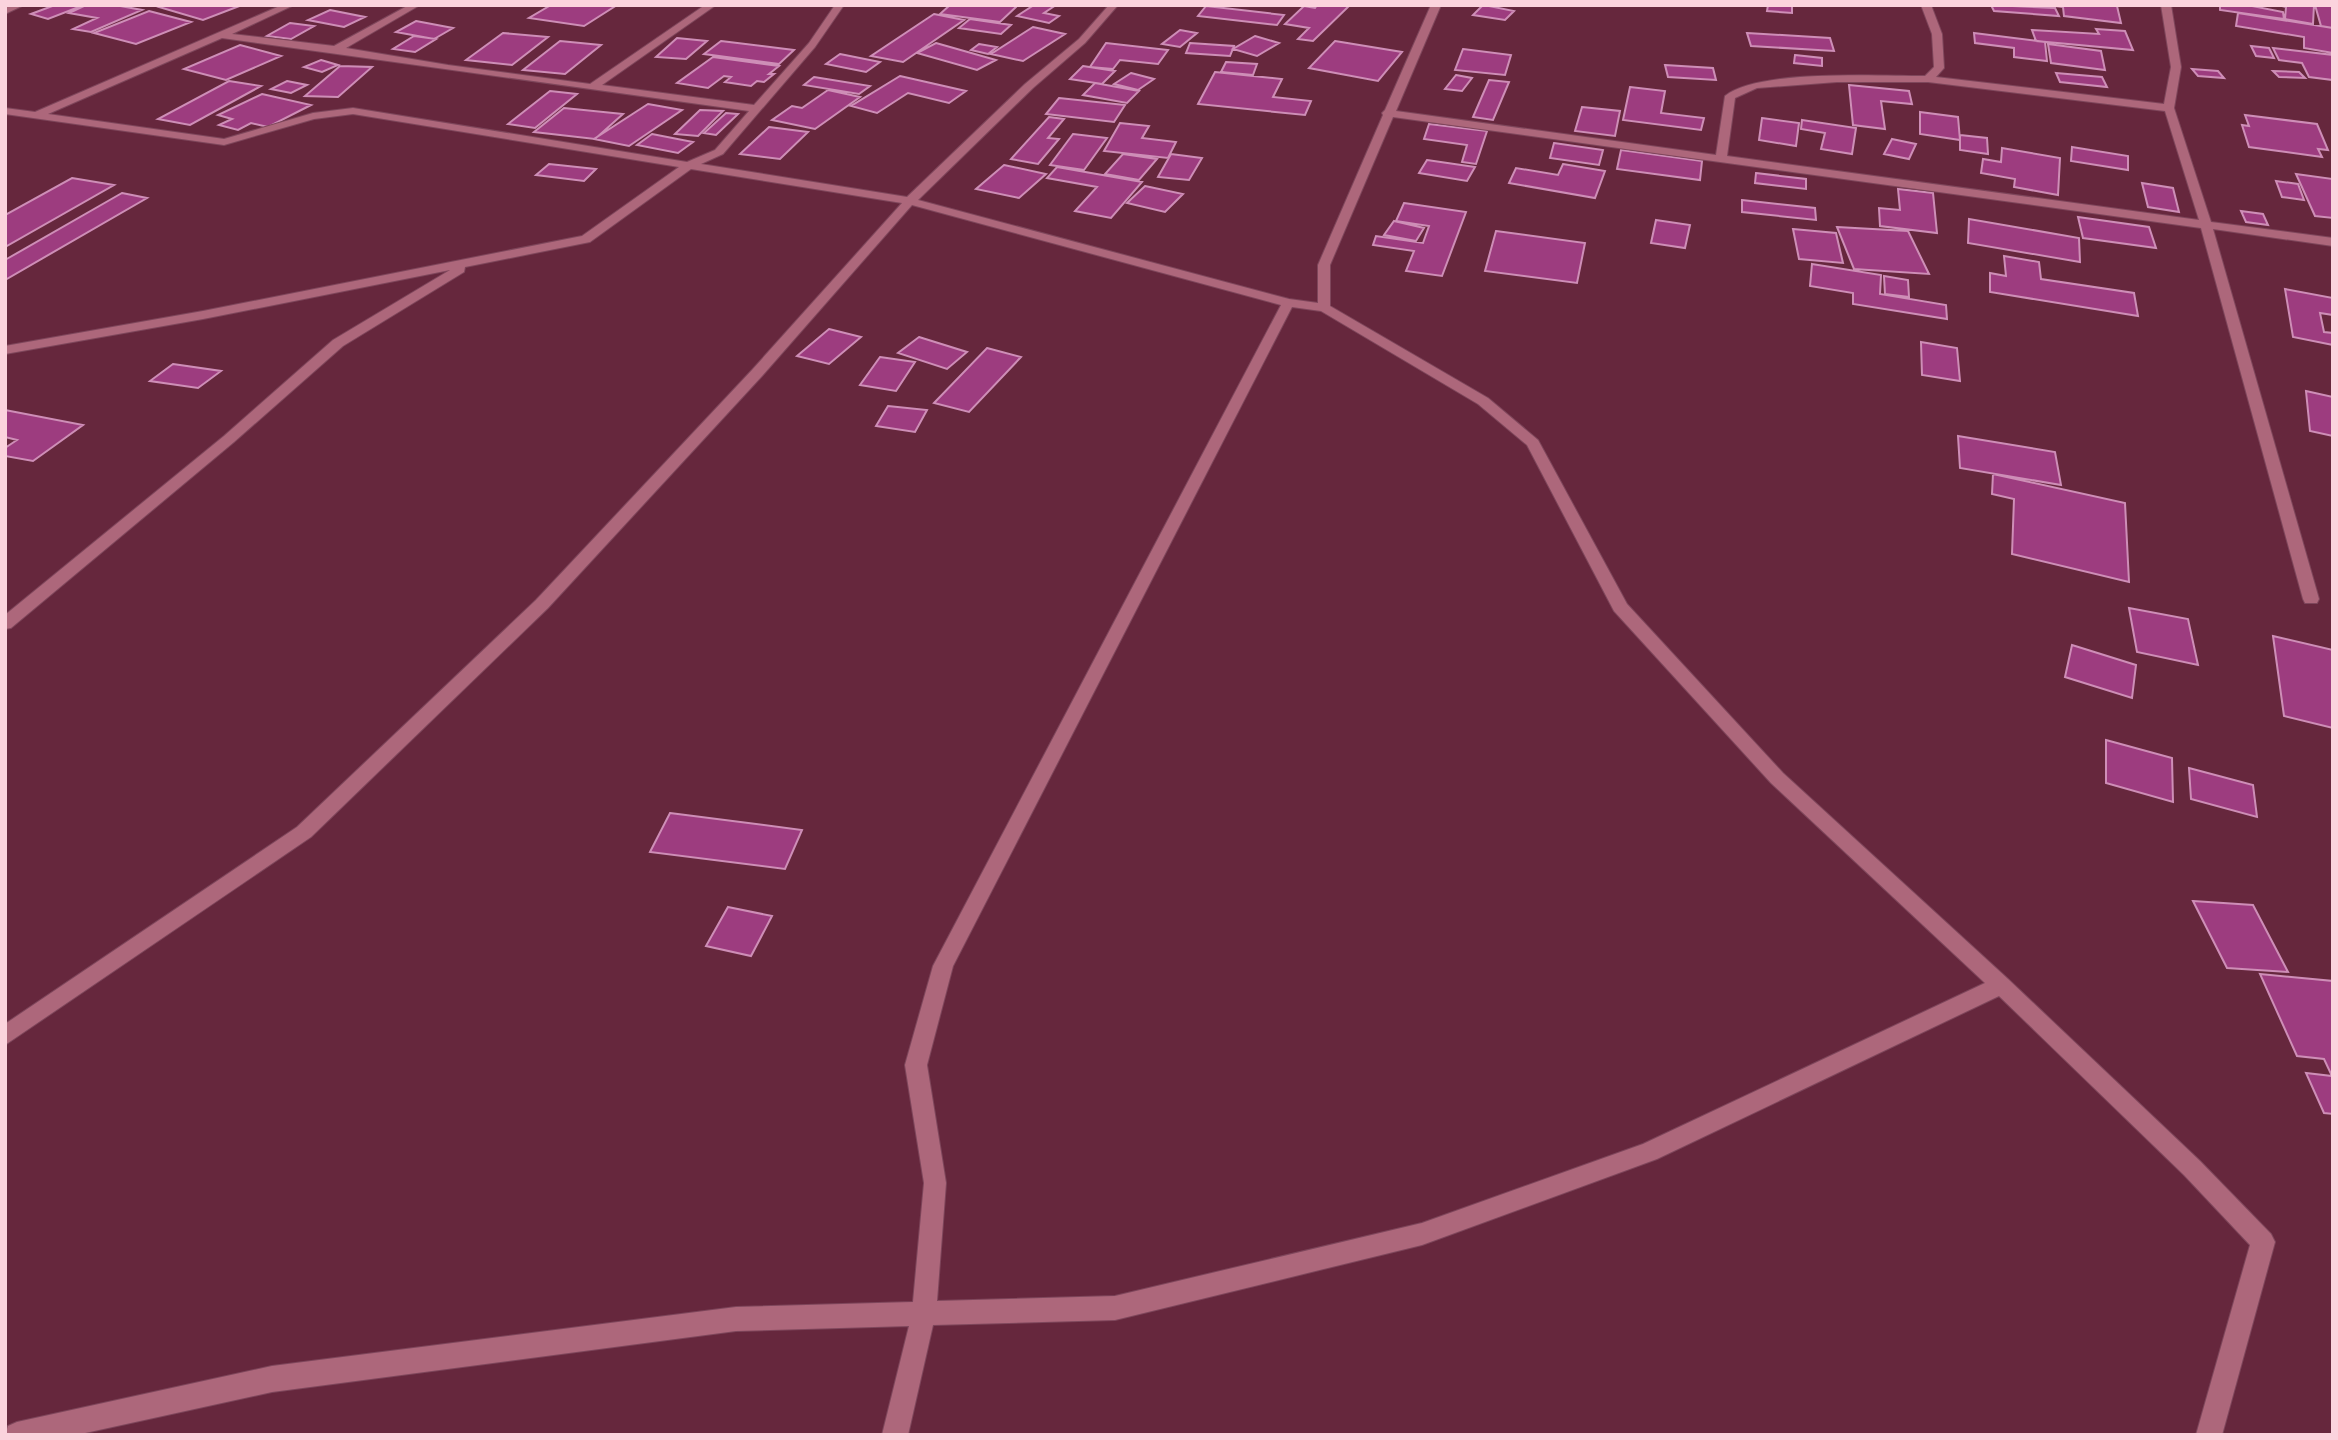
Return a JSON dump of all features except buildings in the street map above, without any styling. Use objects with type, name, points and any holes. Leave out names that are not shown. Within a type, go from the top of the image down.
[{"type":"street","points":[[5,11],[20,5]]},
{"type":"street","points":[[37,114],[290,5]]},
{"type":"street","points":[[336,49],[416,5]]},
{"type":"street","points":[[591,88],[712,5]]},
{"type":"street","points":[[5,350],[203,315],[586,239],[689,165],[719,152],[812,45],[840,5]]},
{"type":"street","points":[[5,1036],[304,832],[542,604],[747,383],[910,201],[1029,86],[1082,41],[1114,5]]},
{"type":"street","points":[[1324,308],[1324,265],[1387,113],[1436,5]]},
{"type":"street","points":[[1926,5],[1937,34],[1940,68],[1928,79]]},
{"type":"street","points":[[2166,5],[2176,67],[2169,108],[2206,224],[2311,599]]},
{"type":"street","points":[[221,35],[757,109]]},
{"type":"street","points":[[1721,159],[1730,96],[1755,85],[1837,79],[1928,79],[2169,108]]},
{"type":"street","points":[[5,111],[224,142],[313,116],[353,111],[910,201],[1288,303],[1324,308],[1483,401],[1532,443],[1620,607],[1777,778],[2001,985],[2182,1159],[2263,1242],[2209,1435]]},
{"type":"street","points":[[1387,113],[2333,242]]},
{"type":"street","points":[[5,624],[229,439],[338,344],[472,262]]},
{"type":"street","points":[[895,1435],[924,1313],[935,1183],[916,1065],[943,966],[1288,303]]},
{"type":"street","points":[[17,1435],[272,1379],[736,1319],[1115,1308],[1422,1234],[1648,1152],[2001,985]]}]
